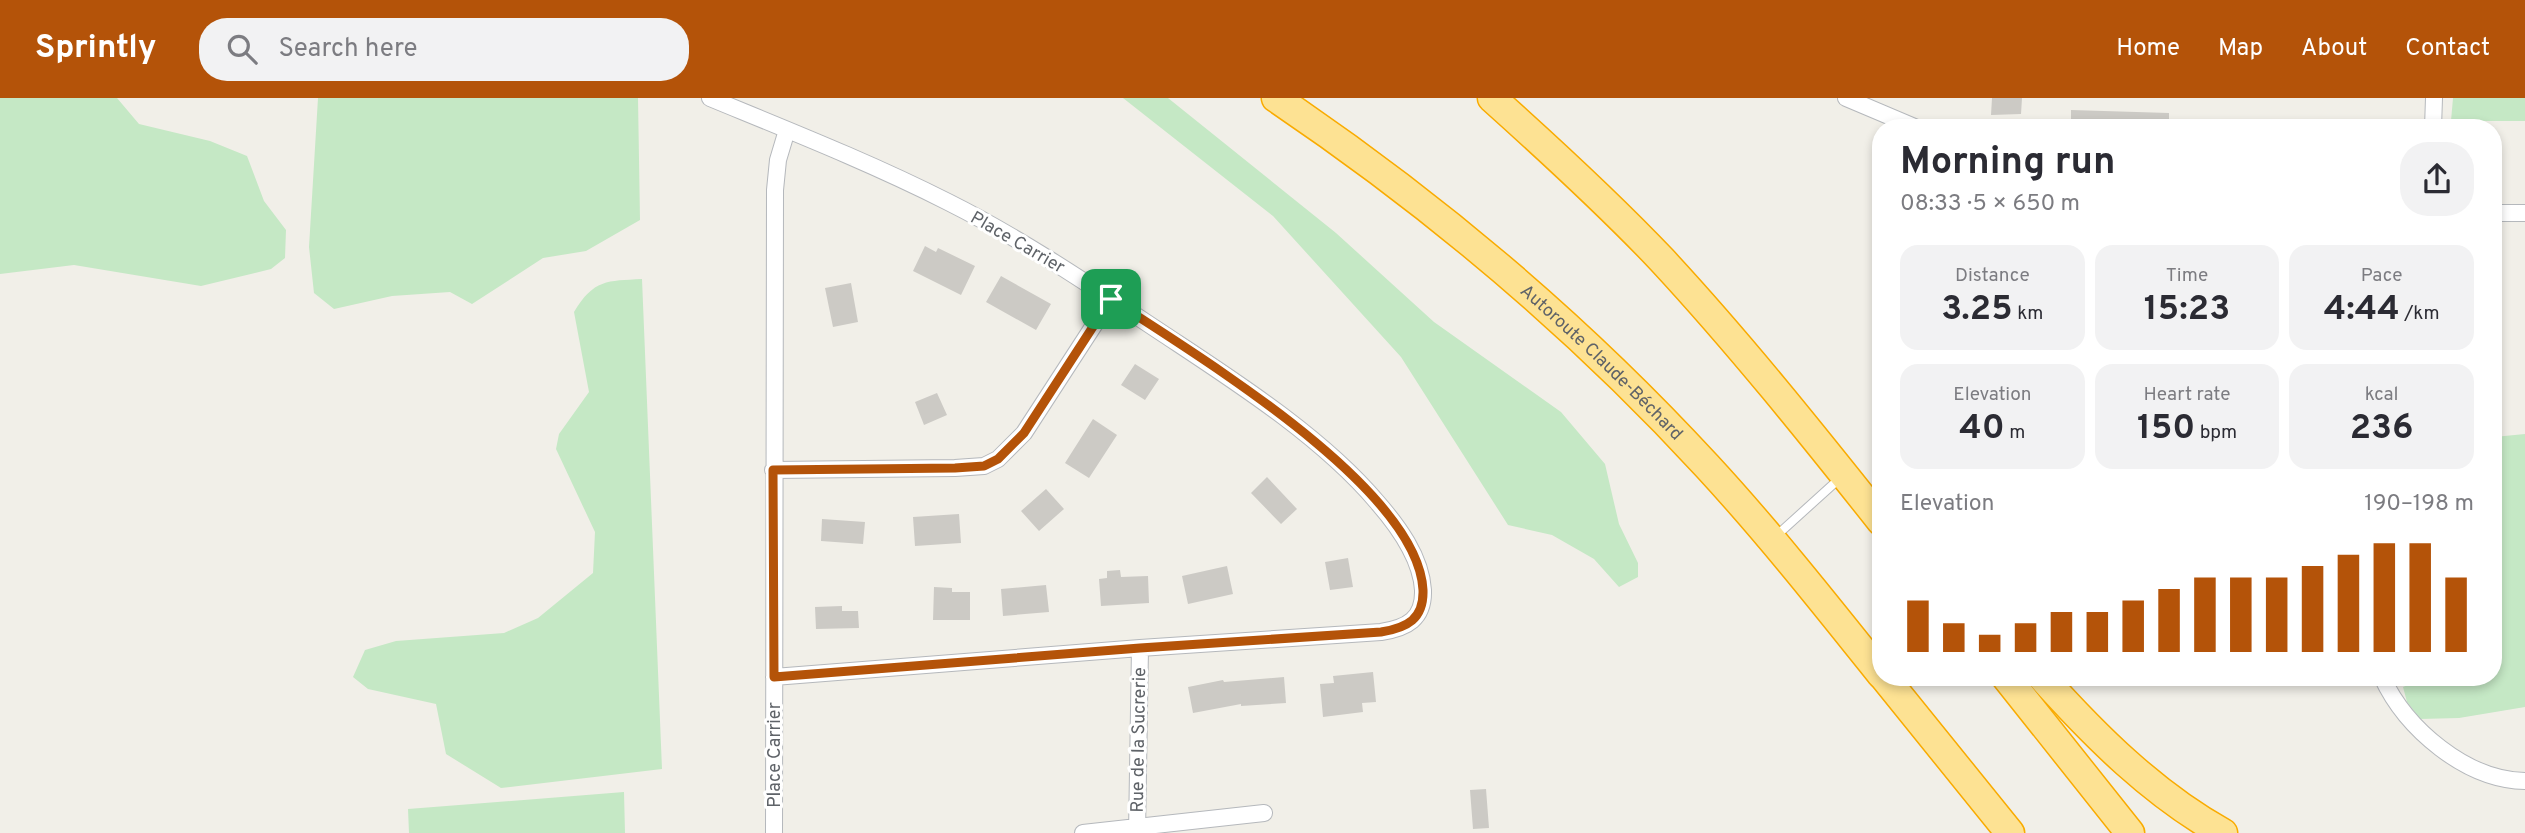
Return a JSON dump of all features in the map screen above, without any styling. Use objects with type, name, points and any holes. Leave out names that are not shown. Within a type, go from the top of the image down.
[{"type":"highway","name":"Autoroute Claude-Béchard","points":[[1276,98],[1394,181],[1524,288],[1649,406],[1708,467],[1872,662]]},
{"type":"highway","points":[[1492,98],[1604,201],[1712,315],[1872,510]]},
{"type":"highway","points":[[1650,248],[1780,375],[1872,485]]},
{"type":"highway","name":"Autoroute Claude-Béchard","points":[[1892,686],[2009,833]]},
{"type":"highway","points":[[2013,686],[2128,831]]},
{"type":"highway","points":[[2051,686],[2098,736],[2148,781],[2190,813],[2223,833]]},
{"type":"street","name":"Place Carrier","points":[[710,98],[894,176],[948,202],[1022,242],[1211,365],[1333,458],[1376,501],[1411,551],[1422,581],[1423,594],[1418,616],[1405,627],[1395,630],[774,677]]},
{"type":"street","points":[[1846,98],[1896,119]]},
{"type":"street","points":[[2433,119],[2434,98]]},
{"type":"street","name":"Place Carrier","points":[[774,833],[775,175],[787,130]]},
{"type":"street","points":[[2502,213],[2525,212]]},
{"type":"street","points":[[773,470],[955,468],[984,466],[998,459],[1024,433],[1111,299]]},
{"type":"street","name":"Rue de la Sucrerie","points":[[1137,829],[1140,648]]},
{"type":"street","points":[[2387,686],[2401,709],[2420,730],[2446,751],[2489,774],[2525,781]]},
{"type":"street","points":[[1083,833],[1264,813]]},
{"type":"lane","points":[[1771,540],[1844,475]]},
{"type":"green space","points":[[0,98],[117,98],[139,124],[210,141],[247,156],[264,201],[286,230],[285,258],[271,269],[201,286],[74,265],[0,274]]},
{"type":"green space","points":[[318,98],[638,98],[640,220],[586,251],[543,258],[472,304],[450,292],[392,296],[334,309],[314,293],[309,247]]},
{"type":"green space","points":[[1123,98],[1168,98],[1336,233],[1434,322],[1561,412],[1605,464],[1619,524],[1638,563],[1638,577],[1619,587],[1594,559],[1552,535],[1508,525],[1401,357],[1273,216]]},
{"type":"green space","points":[[2453,98],[2525,98],[2525,121],[2451,119]]},
{"type":"green space","points":[[642,279],[662,769],[501,788],[446,754],[436,704],[368,689],[353,677],[365,650],[396,641],[504,633],[538,618],[593,573],[595,532],[556,449],[559,434],[589,392],[574,312],[588,293],[602,284]]},
{"type":"green space","points":[[2525,434],[2525,707],[2459,718],[2420,719],[2407,702],[2403,687],[2502,686],[2502,436]]},
{"type":"green space","points":[[624,792],[625,833],[409,833],[408,809]]},
{"type":"building","points":[[1992,98],[2022,98],[2021,114],[1991,115]]},
{"type":"building","points":[[2071,110],[2169,113],[2169,119],[2071,119]]},
{"type":"building","points":[[925,246],[936,252],[938,248],[975,266],[961,295],[913,271]]},
{"type":"building","points":[[1001,276],[1051,304],[1036,330],[986,302]]},
{"type":"building","points":[[851,283],[858,322],[833,327],[825,288]]},
{"type":"building","points":[[1135,364],[1159,379],[1145,400],[1121,385]]},
{"type":"building","points":[[937,393],[947,415],[924,425],[915,402]]},
{"type":"building","points":[[1093,419],[1117,435],[1089,478],[1065,463]]},
{"type":"building","points":[[1267,477],[1297,509],[1281,524],[1251,493]]},
{"type":"building","points":[[1046,489],[1064,509],[1039,531],[1021,511]]},
{"type":"building","points":[[959,514],[961,543],[915,546],[913,517]]},
{"type":"building","points":[[822,519],[865,522],[863,544],[821,541]]},
{"type":"building","points":[[1348,558],[1353,587],[1330,590],[1325,562]]},
{"type":"building","points":[[1227,566],[1233,594],[1188,604],[1182,576]]},
{"type":"building","points":[[1120,570],[1121,577],[1148,576],[1149,603],[1101,606],[1099,579],[1107,578],[1107,571]]},
{"type":"building","points":[[1046,585],[1049,612],[1003,616],[1001,589]]},
{"type":"building","points":[[934,587],[952,588],[952,592],[970,592],[970,620],[933,620]]},
{"type":"building","points":[[842,606],[842,611],[858,611],[859,628],[816,629],[815,607]]},
{"type":"building","points":[[1373,672],[1376,702],[1362,703],[1363,712],[1323,717],[1320,684],[1334,683],[1333,676]]},
{"type":"building","points":[[1284,677],[1286,703],[1241,704],[1193,713],[1188,687],[1223,680]]},
{"type":"building","points":[[1486,789],[1489,828],[1473,829],[1470,790]]},
{"type":"route","points":[[1111,299],[1211,365],[1307,436],[1376,501],[1402,534],[1419,568],[1423,594],[1418,616],[1413,622],[1405,627],[1381,632],[774,677],[773,470],[955,468],[984,466],[998,459],[1024,433],[1111,299]]}]
